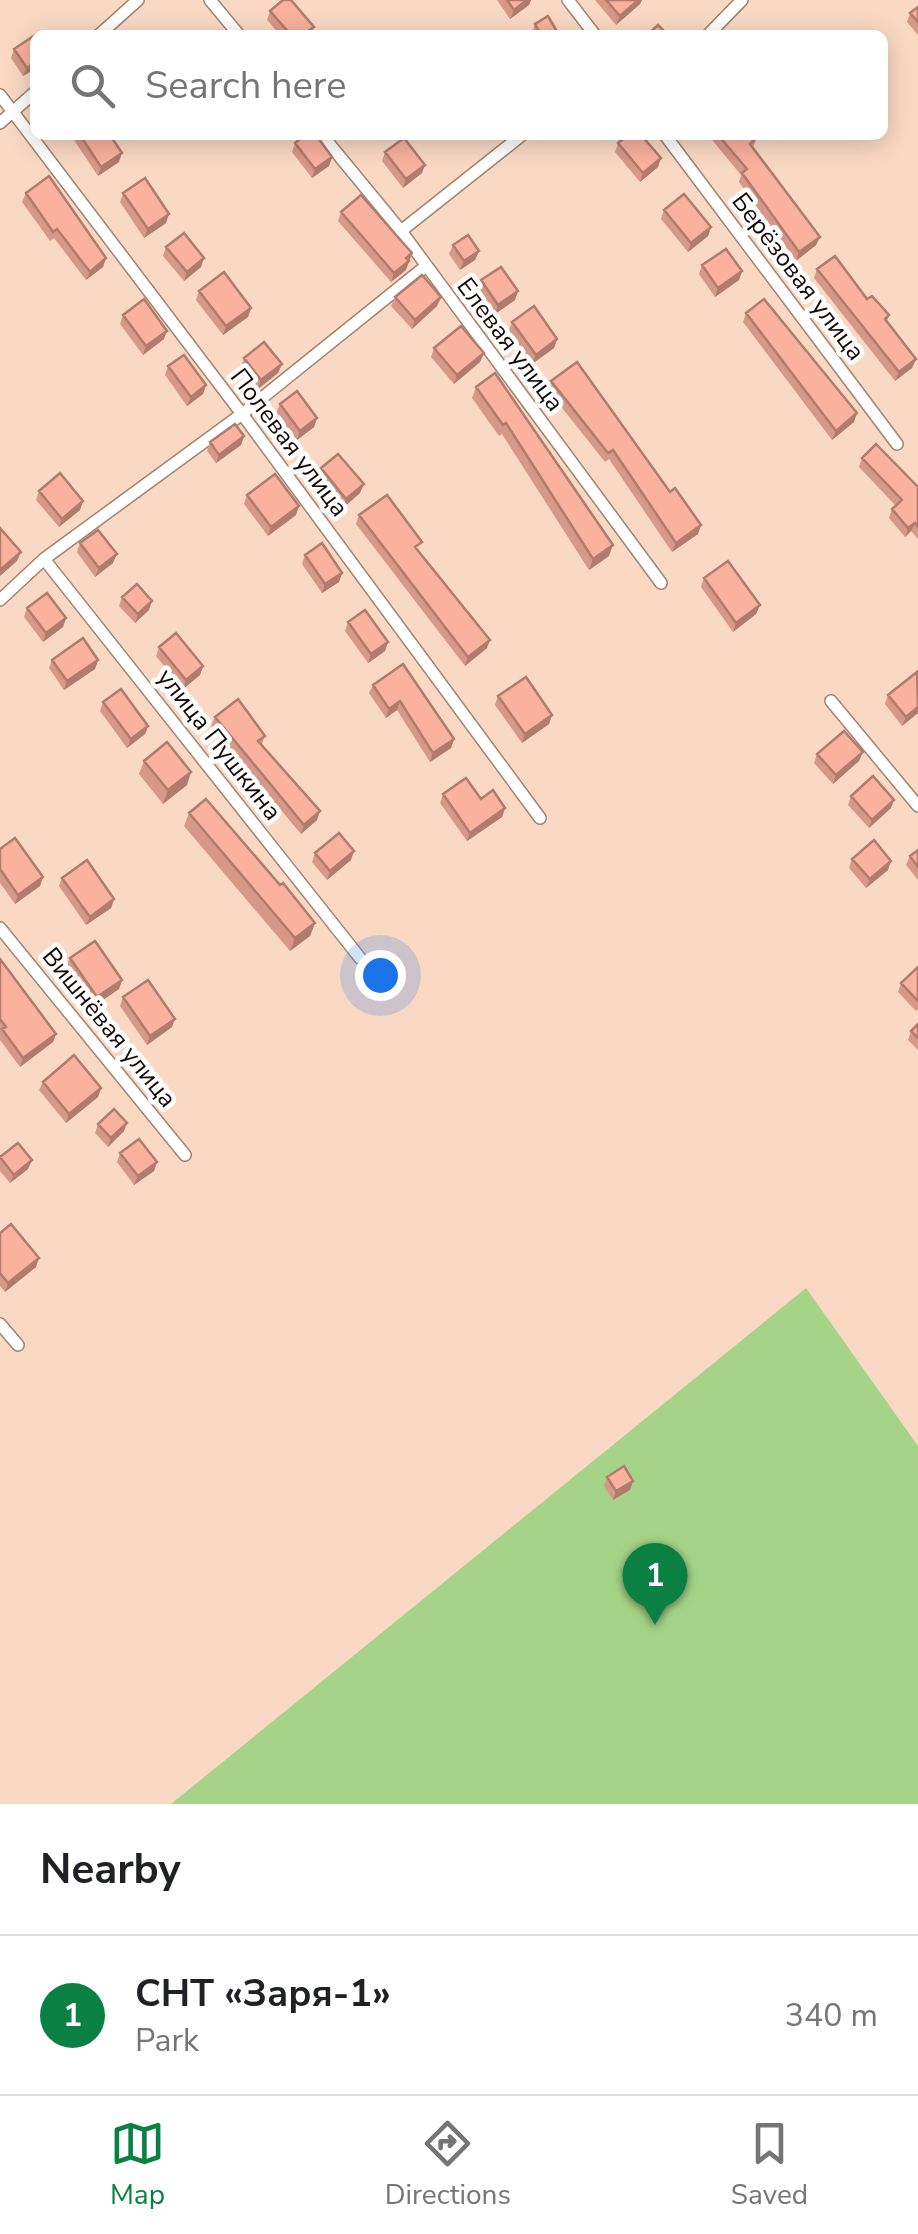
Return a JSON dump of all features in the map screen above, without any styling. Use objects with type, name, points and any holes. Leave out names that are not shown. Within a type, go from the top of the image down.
[{"type":"street","points":[[104,30],[138,0]]},
{"type":"street","points":[[210,0],[235,30]]},
{"type":"street","points":[[568,0],[590,30]]},
{"type":"street","points":[[713,30],[742,0]]},
{"type":"street","name":"Полевая улица","points":[[0,95],[30,136]]},
{"type":"street","points":[[0,123],[30,96]]},
{"type":"street","name":"Полевая улица","points":[[33,140],[242,414],[540,818]]},
{"type":"street","name":"Елевая улица","points":[[326,140],[401,230],[661,583]]},
{"type":"street","points":[[401,230],[516,140]]},
{"type":"street","name":"Берёзовая улица","points":[[669,140],[898,444]]},
{"type":"street","points":[[0,600],[44,559],[242,414],[426,266]]},
{"type":"street","name":"улица Пушкина","points":[[44,559],[360,958]]},
{"type":"street","points":[[831,701],[918,806]]},
{"type":"street","name":"Вишнёвая улица","points":[[0,928],[185,1155]]},
{"type":"street","points":[[0,1324],[18,1346]]},
{"type":"green space","points":[[806,1288],[918,1446],[918,1804],[171,1804]]},
{"type":"building","points":[[283,0],[291,0],[314,27],[287,30],[270,11]]},
{"type":"building","points":[[507,0],[527,0],[514,10]]},
{"type":"building","points":[[606,0],[638,0],[620,16]]},
{"type":"building","points":[[548,16],[556,30],[538,30],[535,24]]},
{"type":"building","points":[[30,38],[30,66],[27,68],[14,49]]},
{"type":"building","points":[[83,140],[113,140],[122,153],[101,167]]},
{"type":"building","points":[[320,140],[332,157],[315,169],[295,143]]},
{"type":"building","points":[[406,140],[425,165],[406,179],[385,152]]},
{"type":"building","points":[[645,140],[661,158],[643,173],[618,143]]},
{"type":"building","points":[[722,140],[754,140],[750,144],[820,237],[799,252],[742,173],[747,169]]},
{"type":"building","points":[[49,176],[106,258],[90,272],[57,229],[53,232],[26,193]]},
{"type":"building","points":[[145,178],[169,214],[148,229],[123,193]]},
{"type":"building","points":[[684,194],[711,227],[691,243],[664,210]]},
{"type":"building","points":[[361,195],[412,253],[406,258],[409,261],[394,273],[341,212]]},
{"type":"building","points":[[184,233],[204,258],[187,272],[166,247]]},
{"type":"building","points":[[468,235],[479,251],[464,261],[453,245]]},
{"type":"building","points":[[726,249],[742,271],[718,288],[702,265]]},
{"type":"building","points":[[835,256],[867,299],[872,296],[889,315],[885,319],[916,359],[899,372],[817,269]]},
{"type":"building","points":[[501,267],[518,291],[498,305],[481,280]]},
{"type":"building","points":[[224,272],[251,308],[226,326],[199,291]]},
{"type":"building","points":[[422,275],[441,297],[415,320],[395,297]]},
{"type":"building","points":[[144,299],[167,331],[146,346],[123,315]]},
{"type":"building","points":[[764,299],[857,413],[836,431],[746,313]]},
{"type":"building","points":[[534,306],[557,339],[536,355],[512,322]]},
{"type":"building","points":[[461,326],[484,353],[457,375],[434,348]]},
{"type":"building","points":[[264,342],[282,364],[261,380],[244,358]]},
{"type":"building","points":[[184,355],[206,385],[191,397],[168,366]]},
{"type":"building","points":[[577,362],[670,492],[675,488],[701,525],[676,543],[613,450],[608,453],[551,381]]},
{"type":"building","points":[[495,373],[613,545],[593,559],[506,423],[503,425],[476,387]]},
{"type":"building","points":[[297,391],[317,418],[300,431],[280,404]]},
{"type":"building","points":[[235,424],[244,436],[219,455],[210,442]]},
{"type":"building","points":[[876,444],[918,487],[918,527],[915,523],[908,528],[892,509],[902,500],[862,458]]},
{"type":"building","points":[[338,454],[364,484],[346,499],[321,468]]},
{"type":"building","points":[[60,473],[83,501],[62,519],[39,491]]},
{"type":"building","points":[[275,474],[299,506],[271,527],[247,495]]},
{"type":"building","points":[[387,495],[422,542],[415,547],[490,640],[468,657],[359,515]]},
{"type":"building","points":[[0,528],[21,552],[0,570]]},
{"type":"building","points":[[98,530],[117,554],[99,568],[80,543]]},
{"type":"building","points":[[322,543],[342,573],[325,584],[305,555]]},
{"type":"building","points":[[728,561],[760,605],[736,623],[704,578]]},
{"type":"building","points":[[137,584],[152,601],[138,614],[122,597]]},
{"type":"building","points":[[47,593],[66,618],[46,633],[27,608]]},
{"type":"building","points":[[365,610],[388,642],[371,654],[348,622]]},
{"type":"building","points":[[176,633],[203,666],[186,680],[159,647]]},
{"type":"building","points":[[83,638],[98,660],[67,681],[52,660]]},
{"type":"building","points":[[403,664],[454,739],[433,753],[400,701],[389,709],[373,685]]},
{"type":"building","points":[[917,672],[918,707],[906,717],[888,695]]},
{"type":"building","points":[[526,677],[552,715],[525,734],[498,696]]},
{"type":"building","points":[[121,689],[148,726],[131,739],[103,702]]},
{"type":"building","points":[[238,699],[265,736],[258,741],[320,811],[304,825],[215,717]]},
{"type":"building","points":[[844,731],[863,752],[836,775],[817,754]]},
{"type":"building","points":[[167,742],[191,772],[168,790],[144,761]]},
{"type":"building","points":[[873,776],[894,800],[872,820],[851,796]]},
{"type":"building","points":[[466,778],[481,799],[493,790],[505,808],[470,833],[443,794]]},
{"type":"building","points":[[206,799],[315,923],[295,938],[189,813]]},
{"type":"building","points":[[339,833],[354,851],[330,871],[315,853]]},
{"type":"building","points":[[15,838],[43,877],[18,895],[0,869],[0,849]]},
{"type":"building","points":[[874,840],[891,861],[870,879],[852,859]]},
{"type":"building","points":[[918,850],[918,867],[910,856]]},
{"type":"building","points":[[87,860],[114,899],[90,917],[62,878]]},
{"type":"building","points":[[95,941],[122,980],[97,997],[70,958]]},
{"type":"building","points":[[0,959],[56,1034],[23,1058],[2,1029],[6,1027],[0,1019]]},
{"type":"building","points":[[918,967],[918,1001],[901,983]]},
{"type":"building","points":[[148,980],[175,1019],[150,1036],[123,997]]},
{"type":"building","points":[[74,1055],[101,1088],[69,1114],[43,1082]]},
{"type":"building","points":[[114,1109],[127,1123],[111,1138],[98,1124]]},
{"type":"building","points":[[139,1139],[157,1162],[138,1176],[120,1153]]},
{"type":"building","points":[[18,1143],[32,1160],[14,1175],[0,1157]]},
{"type":"building","points":[[11,1224],[39,1258],[8,1283],[0,1273],[0,1233]]},
{"type":"building","points":[[624,1466],[633,1481],[616,1491],[607,1477]]},
{"type":"place","name":"СНТ «Заря-1»","points":[[655,1625]]}]
